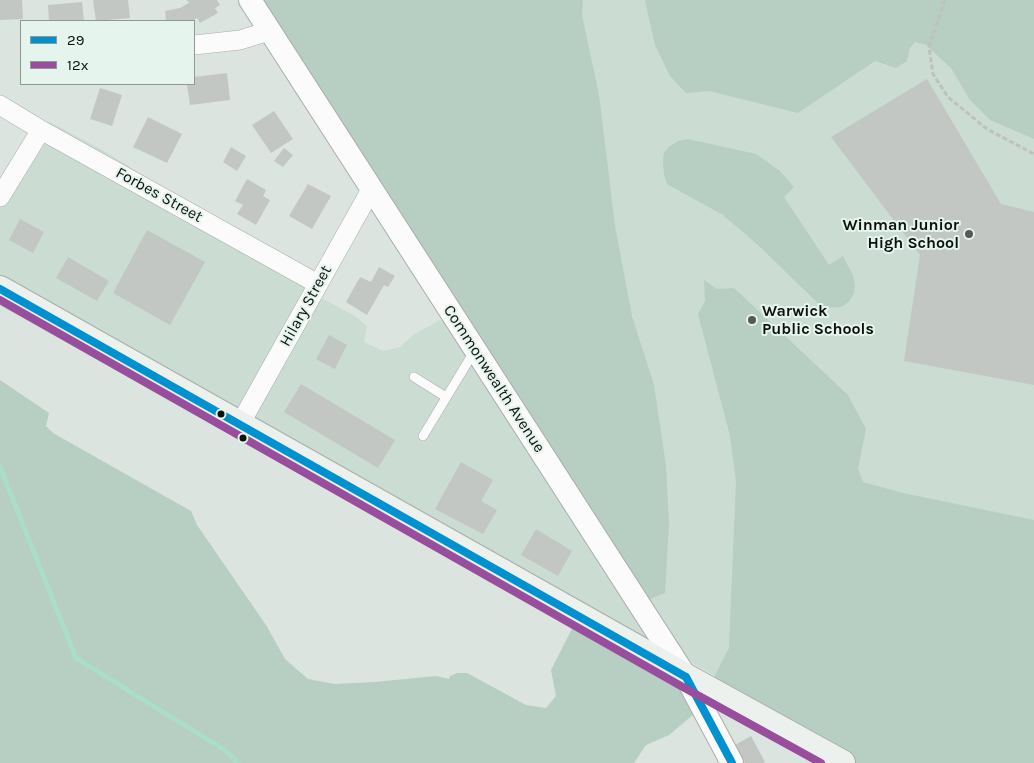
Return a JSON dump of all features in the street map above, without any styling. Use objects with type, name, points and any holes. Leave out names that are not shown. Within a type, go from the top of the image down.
[{"type":"main road","points":[[0,289],[635,646],[686,677],[842,763]]},
{"type":"street","name":"Commonwealth Avenue","points":[[250,0],[268,31],[372,188],[686,677],[732,763]]},
{"type":"street","points":[[195,45],[240,40],[268,31]]},
{"type":"street","name":"Forbes Street","points":[[0,105],[41,130],[318,284]]},
{"type":"street","points":[[0,197],[41,130]]},
{"type":"street","name":"Hilary Street","points":[[240,424],[372,188]]},
{"type":"lane","points":[[423,436],[475,349]]},
{"type":"lane","points":[[414,377],[446,397]]},
{"type":"path","points":[[945,0],[929,47],[933,74],[948,97],[987,129],[1034,154]]},
{"type":"shaded area","name":"Warwick Public Schools","points":[[275,0],[1034,0],[1034,763],[868,763],[692,663],[666,639]]},
{"type":"shaded area","points":[[50,122],[106,152],[205,214],[314,278],[312,293],[355,316],[367,326],[364,342],[383,351],[400,347],[413,335],[449,315],[655,651],[0,288],[0,191],[38,124]]},
{"type":"green space","points":[[249,0],[583,0],[582,15],[599,95],[615,226],[632,316],[654,385],[666,466],[669,524],[665,593],[630,607]]},
{"type":"green space","points":[[645,0],[1034,0],[1034,139],[990,120],[970,100],[951,68],[926,45],[915,42],[910,48],[907,61],[896,68],[875,61],[798,113],[709,91],[686,93],[670,76],[655,45]]},
{"type":"green space","points":[[688,139],[756,154],[780,171],[794,187],[784,197],[829,265],[843,256],[853,275],[855,286],[854,293],[849,302],[841,307],[823,308],[758,245],[723,215],[667,184],[664,175],[664,153],[678,141]]},
{"type":"green space","points":[[704,280],[717,289],[734,288],[848,395],[866,429],[858,469],[863,482],[903,493],[1034,520],[1034,763],[837,763],[708,689],[729,648],[736,481],[730,436],[698,314],[705,301]]},
{"type":"green space","points":[[0,380],[49,413],[46,426],[53,433],[191,511],[197,525],[266,625],[285,659],[308,679],[335,684],[436,676],[449,679],[450,676],[457,673],[467,673],[526,705],[546,708],[556,696],[551,670],[575,623],[672,676],[694,714],[669,735],[646,745],[634,763],[0,763]]},
{"type":"building","points":[[0,0],[22,0],[23,19],[0,20]]},
{"type":"building","points":[[93,0],[128,0],[130,18],[96,20]]},
{"type":"building","points":[[187,0],[217,0],[220,5],[215,8],[218,13],[200,23],[197,18],[194,20],[166,20],[165,11],[180,8],[189,3]]},
{"type":"building","points":[[82,2],[84,20],[49,20],[48,5]]},
{"type":"building","points":[[227,73],[230,100],[190,105],[187,85],[195,85],[195,77]]},
{"type":"building","name":"Winman Junior High School","points":[[927,79],[1001,204],[1034,212],[1034,385],[904,361],[920,255],[831,137]]},
{"type":"building","points":[[100,88],[122,95],[112,126],[90,119]]},
{"type":"building","points":[[274,111],[293,139],[271,153],[252,125]]},
{"type":"building","points":[[148,117],[182,134],[167,163],[133,147]]},
{"type":"building","points":[[231,147],[246,156],[237,171],[223,162]]},
{"type":"building","points":[[284,148],[293,155],[283,167],[274,161]]},
{"type":"building","points":[[247,179],[266,190],[263,196],[270,200],[256,225],[237,214],[243,205],[235,201]]},
{"type":"building","points":[[308,184],[331,196],[312,229],[289,216]]},
{"type":"building","points":[[20,219],[44,232],[33,253],[9,240]]},
{"type":"building","points":[[147,230],[205,262],[170,325],[113,293]]},
{"type":"building","points":[[68,257],[109,281],[97,301],[56,278]]},
{"type":"building","points":[[379,267],[395,276],[388,287],[384,285],[367,315],[346,302],[360,277],[371,282]]},
{"type":"building","points":[[329,335],[347,345],[335,369],[316,359]]},
{"type":"building","points":[[301,384],[395,440],[378,468],[284,412]]},
{"type":"building","points":[[461,462],[493,480],[481,501],[497,510],[483,534],[435,509]]},
{"type":"building","points":[[536,529],[572,551],[558,576],[521,555]]},
{"type":"building","points":[[751,736],[765,762],[763,763],[745,763],[735,745]]},
{"type":"waterway","points":[[0,467],[76,658],[226,751],[238,763]]},
{"type":"transit line","name":"29","points":[[0,289],[686,677]]},
{"type":"transit line","name":"12x","points":[[0,300],[681,686],[821,763]]},
{"type":"transit line","name":"29","points":[[686,677],[732,763]]},
{"type":"place","name":"Winman Junior High School","points":[[969,234]]},
{"type":"place","name":"Warwick Public Schools","points":[[752,320]]}]
